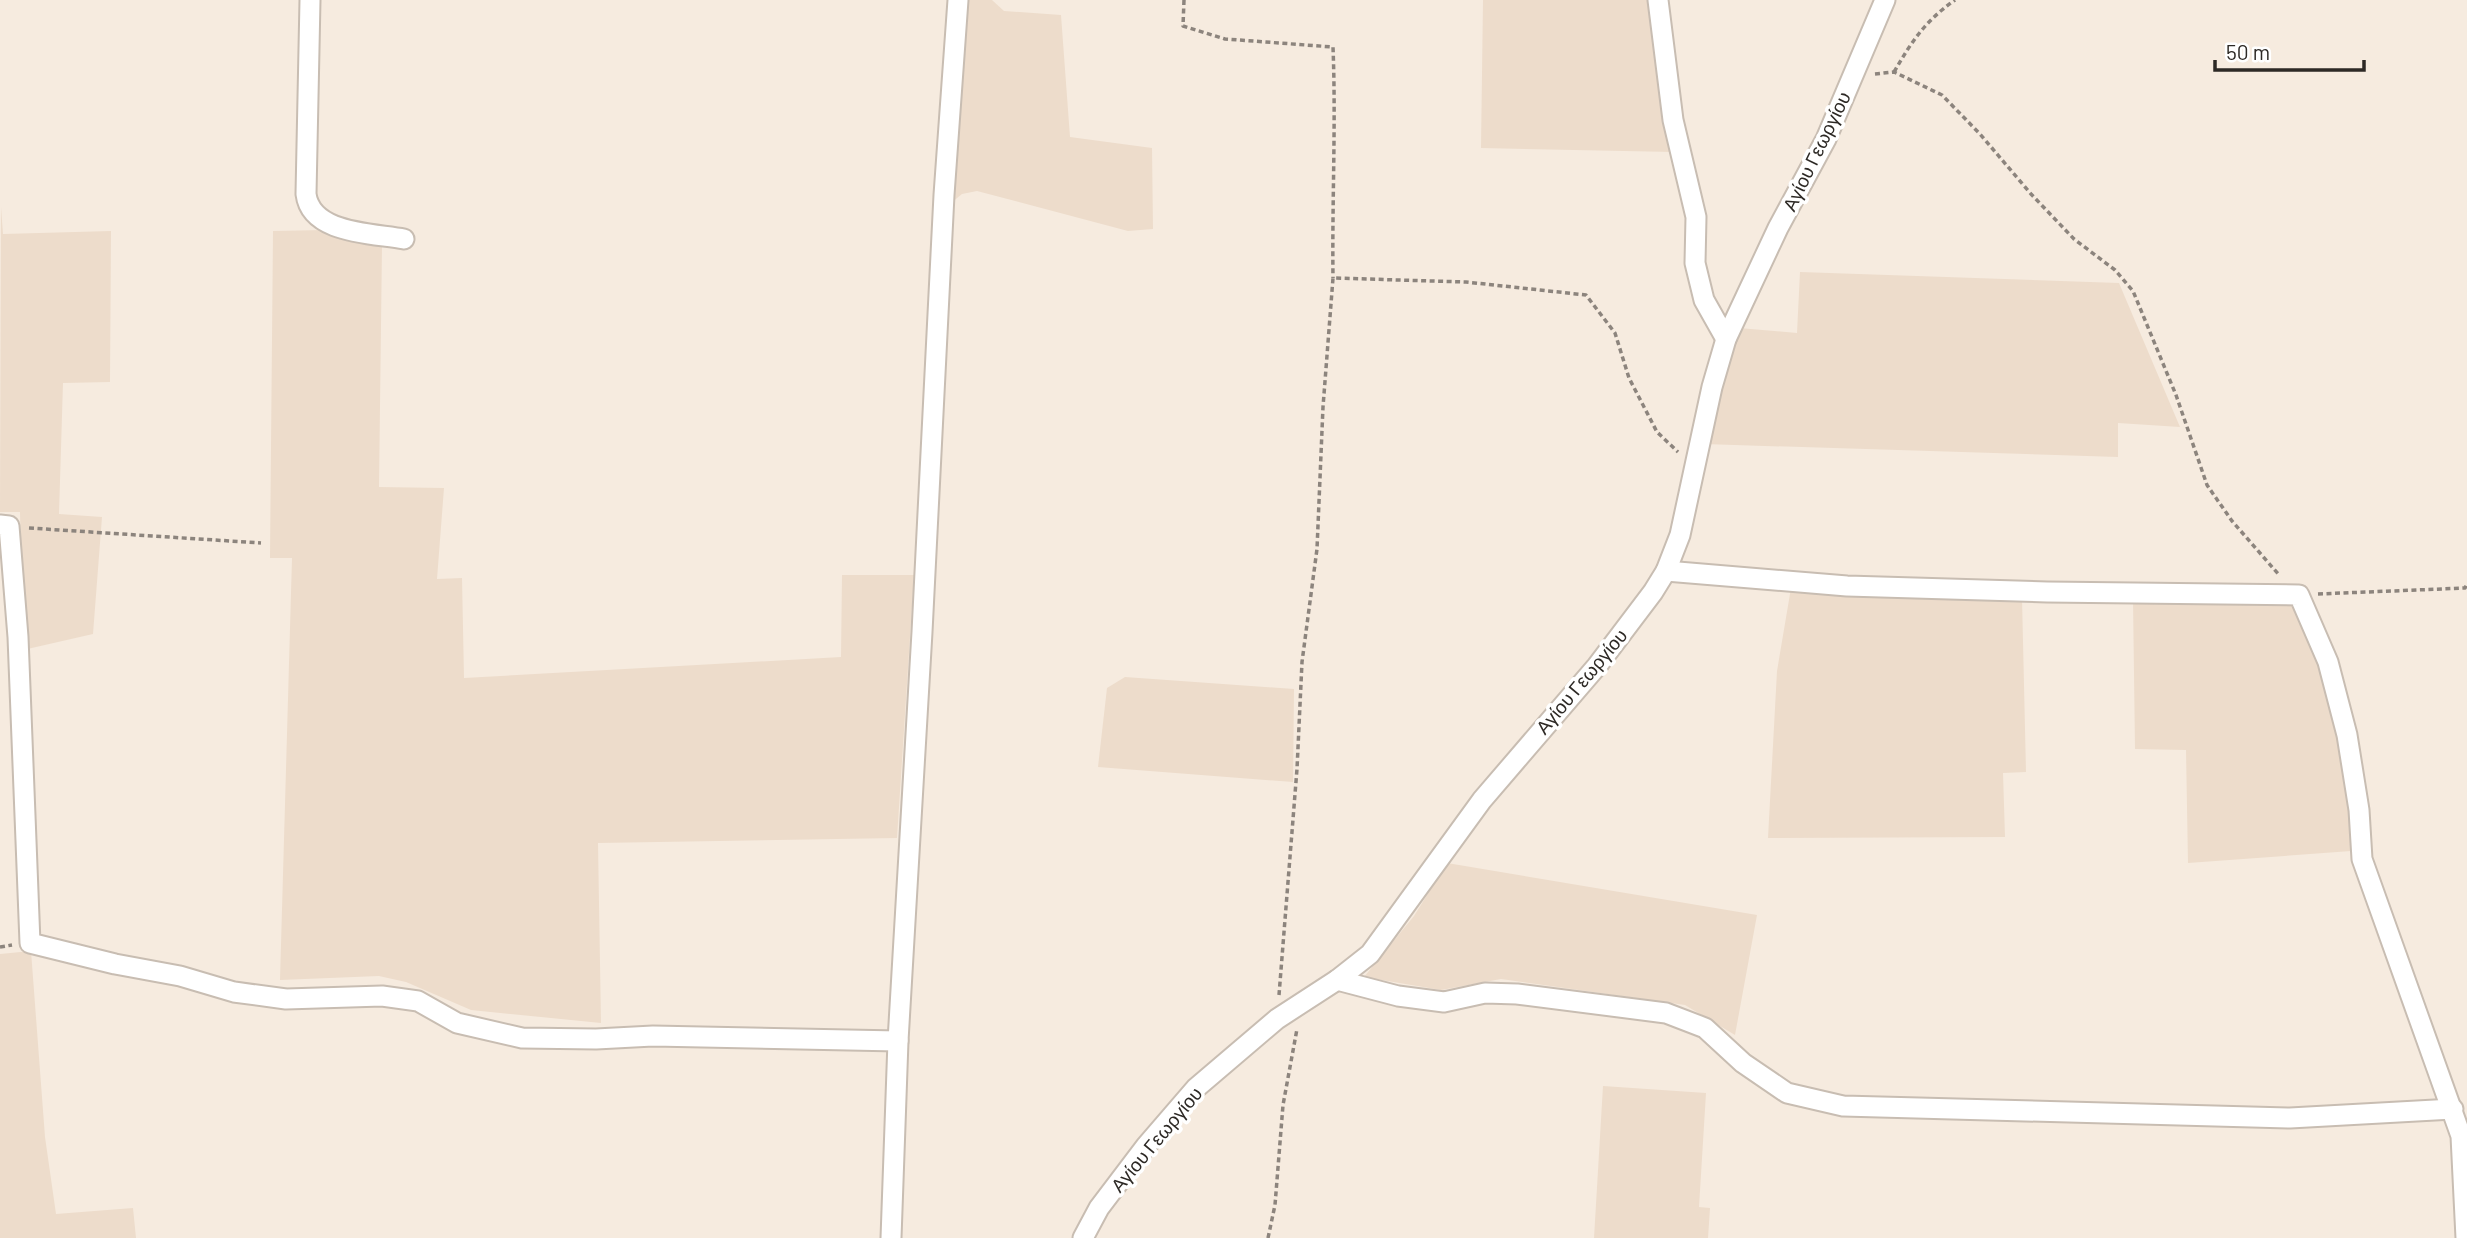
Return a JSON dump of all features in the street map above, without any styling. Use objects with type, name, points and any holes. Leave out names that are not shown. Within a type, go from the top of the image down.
[{"type":"street","points":[[310,0],[307,206],[316,217],[328,225],[404,239]]},
{"type":"street","points":[[891,1238],[898,1041],[944,195],[958,0]]},
{"type":"street","points":[[1658,0],[1673,120],[1696,217],[1695,264],[1704,300],[1726,339]]},
{"type":"street","name":"Αγίου Γεωργίου","points":[[1083,1238],[1115,1187],[1196,1088],[1277,1018],[1337,980],[1370,954],[1482,800],[1597,666],[1666,570],[1680,535],[1712,387],[1726,339],[1778,228],[1826,139],[1885,0]]},
{"type":"street","points":[[5,525],[18,636],[30,943],[115,964],[180,976],[234,992],[286,999],[382,996],[418,1001],[457,1023],[522,1038],[596,1039],[653,1036],[898,1041]]},
{"type":"street","points":[[1666,570],[1860,587],[2298,595],[2328,662],[2347,735],[2359,810],[2362,859],[2461,1136],[2466,1238]]},
{"type":"street","points":[[1337,980],[1398,996],[1444,1002],[1496,993],[1666,1013],[1705,1028],[1743,1063],[1787,1093],[1843,1106],[2290,1118],[2453,1109]]},
{"type":"path","points":[[1184,0],[1183,26],[1226,39],[1333,47],[1333,278],[1317,549],[1302,662],[1296,782],[1277,1018]]},
{"type":"path","points":[[1894,72],[1915,36],[1934,15],[1955,0]]},
{"type":"path","points":[[1852,77],[1894,72],[1941,94],[2074,239],[2115,270],[2133,291],[2176,395],[2207,485],[2265,561],[2298,595],[2465,588],[2467,584]]},
{"type":"path","points":[[1333,278],[1466,282],[1586,295],[1615,332],[1629,378],[1657,432],[1694,467]]},
{"type":"path","points":[[5,525],[261,543]]},
{"type":"path","points":[[1268,1238],[1275,1205],[1283,1105],[1301,1003]]},
{"type":"shaded area","points":[[966,0],[992,0],[1004,11],[1061,15],[1070,137],[1152,148],[1153,229],[1128,231],[977,191],[962,194],[951,203]]},
{"type":"shaded area","points":[[1483,0],[1655,0],[1674,152],[1481,148]]},
{"type":"shaded area","points":[[1,207],[3,234],[111,231],[110,382],[63,383],[59,514],[102,517],[93,634],[23,650],[20,512],[0,512]]},
{"type":"shaded area","points":[[325,230],[382,245],[379,487],[444,488],[437,579],[462,578],[464,678],[841,657],[842,575],[914,575],[897,838],[598,843],[601,1023],[471,1010],[406,982],[379,976],[280,980],[292,558],[270,558],[273,231]]},
{"type":"shaded area","points":[[1800,272],[2119,283],[2180,427],[2118,423],[2118,457],[1704,444],[1739,328],[1797,333]]},
{"type":"shaded area","points":[[1791,588],[2022,598],[2026,772],[2003,773],[2005,837],[1768,838],[1777,671]]},
{"type":"shaded area","points":[[2133,599],[2296,600],[2324,675],[2349,789],[2351,851],[2188,863],[2186,750],[2135,749]]},
{"type":"shaded area","points":[[1125,677],[1294,689],[1293,782],[1098,767],[1107,688]]},
{"type":"shaded area","points":[[1447,863],[1757,915],[1735,1035],[1685,1005],[1501,979],[1441,990],[1364,977],[1414,916]]},
{"type":"shaded area","points":[[31,951],[45,1137],[56,1214],[133,1208],[136,1238],[0,1238],[0,954]]},
{"type":"shaded area","points":[[1603,1086],[1706,1093],[1699,1207],[1710,1208],[1708,1238],[1594,1238]]}]
